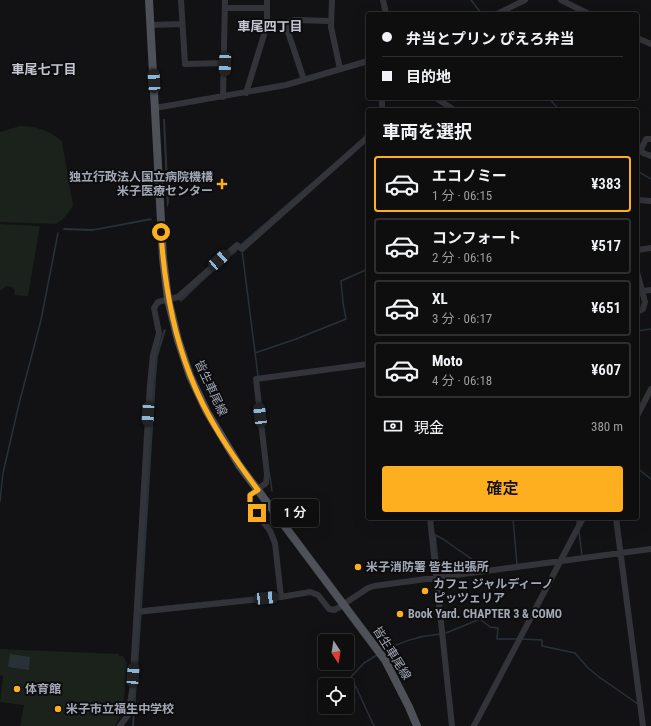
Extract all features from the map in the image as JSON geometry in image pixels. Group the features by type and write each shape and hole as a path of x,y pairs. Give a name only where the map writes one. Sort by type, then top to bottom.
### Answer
{"main road":[{"name":"皆生車尾線","path":"149,0 163,258 168,299 180,347 190,376 203,405 224,442 385,660 409,706 417,726"}],"street":[{"path":"181,0 185,64 225,64"},
{"path":"223,97 225,64 225,0"},
{"path":"246,93 267,25 267,0"},
{"path":"332,0 331,21 340,69"},
{"path":"383,0 386,12"},
{"path":"501,12 525,0"},
{"path":"561,0 585,12"},
{"path":"225,8 267,8"},
{"path":"304,80 288,32 288,22 294,20 331,21"},
{"path":"151,25 182,24"},
{"path":"639,39 651,44"},
{"path":"155,108 286,86 366,62"},
{"path":"439,100 451,108"},
{"path":"651,138 646,139 641,150 643,153 651,156"},
{"path":"120,726 128,715 130,706 140,612 150,384 154,355 159,334 154,308 158,302 178,297 237,245 242,249 366,139"},
{"path":"639,200 651,201"},
{"path":"639,250 651,248"},
{"path":"639,283 643,291 645,302 641,311 639,312"},
{"path":"643,291 651,290"},
{"path":"281,597 275,543 270,531 250,504 250,495 266,483 267,474 256,379 366,364"},
{"path":"639,412 651,389"},
{"path":"430,520 452,726"},
{"path":"474,726 582,520"},
{"path":"616,520 643,726"},
{"path":"140,612 314,593 318,595 329,609 332,610 338,608 368,588 374,586 436,579 651,549"}],"shaded area":[{"path":"163,119 165,119 169,202 167,208"},
{"path":"20,126 32,127 48,132 53,134 62,142 73,206 63,219 56,224 0,222 0,132"},
{"path":"366,133 366,137 181,302 179,300 221,261 362,139"},
{"path":"151,218 152,220 92,231 63,230 64,228 94,229"},
{"path":"0,224 40,226 28,296 15,295 12,287 6,286 0,291"},
{"path":"164,329 166,330 158,356 156,377 142,608 278,594 142,609 134,726 132,726 152,382 155,355"},
{"path":"0,649 120,654 119,656 123,656 127,663 123,711 115,726 20,726 24,705 0,702 3,676 0,675"},
{"path":"10,654 30,657 29,670 8,667"}],"waterway":[{"path":"471,0 480,12"},
{"path":"551,100 557,108"},
{"path":"639,172 651,179"},
{"path":"0,501 3,473 41,320 58,233"},
{"path":"242,250 258,376"},
{"path":"255,353 296,339 346,319 341,281 366,270"},
{"path":"639,331 651,329"},
{"path":"639,470 651,479"},
{"path":"270,476 272,491"},
{"path":"513,520 517,565"},
{"path":"579,531 582,556"},
{"path":"435,534 439,570 445,574"},
{"path":"435,535 445,540 472,559 483,569"},
{"path":"446,633 480,619 490,627 498,628 497,639 517,639"},
{"path":"382,652 410,640 440,634"},
{"path":"521,639 542,640 542,646 575,653 588,668 599,677 638,704"},
{"path":"374,726 356,687 349,679 364,663 377,655"}],"place":[{"name":"独立行政法人国立病院機構 米子医療センター","path":"222,184"},
{"name":"米子消防署 皆生出張所","path":"358,567"},
{"name":"カフェ ジャルディーノ ピッツェリア","path":"425,591"},
{"name":"Book Yard. CHAPTER 3 & COMO","path":"400,614"},
{"name":"体育館","path":"17,689"},
{"name":"米子市立福生中学校","path":"58,709"}],"district":[{"name":"車尾四丁目","path":"270,26"},
{"name":"車尾七丁目","path":"44,69"}],"route":[{"path":"161,232 168,299 178,340 190,376 207,412 224,442 258,490 250,495 250,504 257,513"}]}
